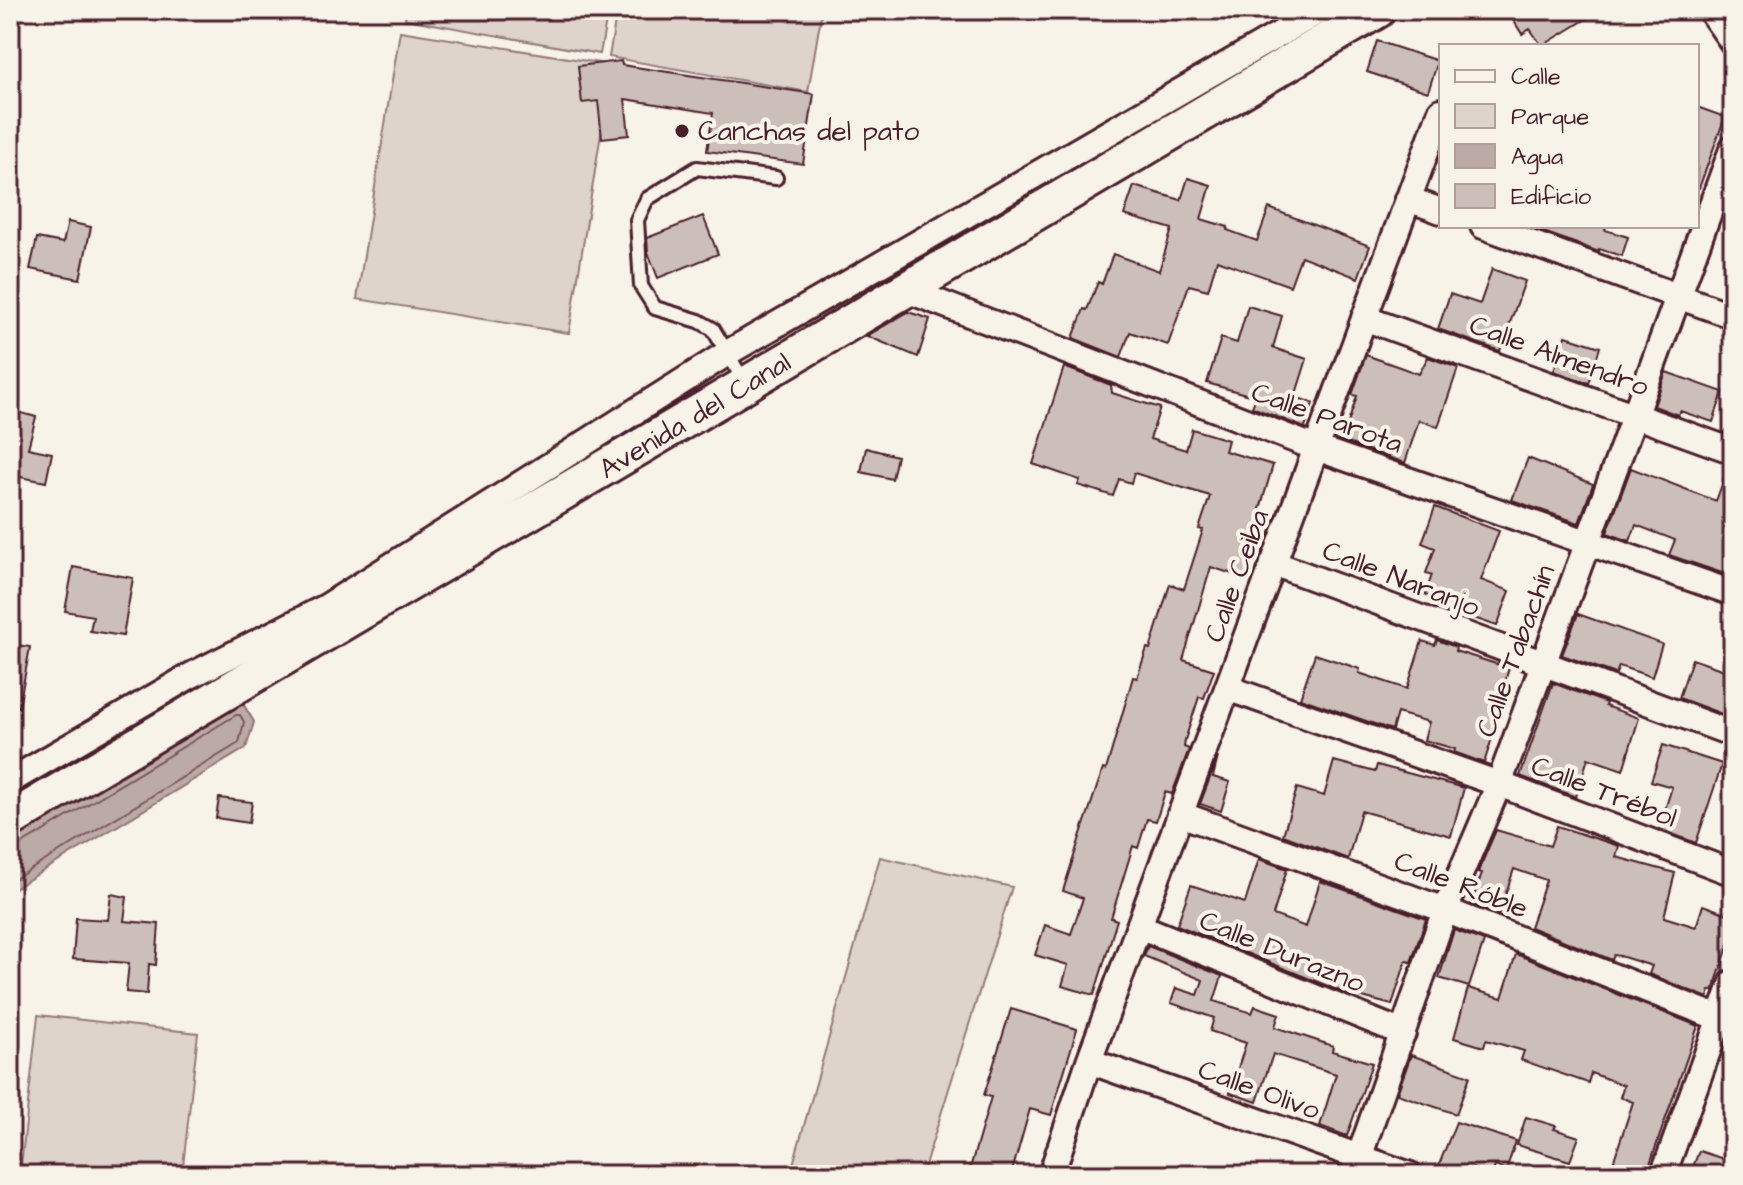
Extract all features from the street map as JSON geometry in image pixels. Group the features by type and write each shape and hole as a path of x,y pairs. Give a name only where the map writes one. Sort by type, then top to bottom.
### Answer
{"street":[{"path":"10,781 190,676 326,607 740,372 1321,10"},
{"name":"Avenida del Canal","path":"10,820 740,372 904,289 1378,10"},
{"path":"1710,10 1733,43"},
{"name":"Calle Ceiba","path":"1051,1175 1089,1061 1439,116"},
{"name":"Calle Tabachín","path":"1356,1166 1445,910 1499,784 1677,295 1717,175 1733,147"},
{"path":"1408,199 1439,210"},
{"path":"1489,228 1733,316"},
{"name":"Calle Parota","path":"904,289 1316,448 1733,593"},
{"name":"Calle Almendro","path":"1364,318 1733,451"},
{"name":"Calle Naranjo","path":"1273,563 1733,734"},
{"name":"Calle Trébol","path":"1227,688 1499,784 1733,873"},
{"name":"Calle Róble","path":"1180,814 1445,910 1721,1034"},
{"name":"Calle Durazno","path":"1139,926 1403,1033"},
{"path":"1663,1175 1721,1034 1733,982"},
{"name":"Calle Olivo","path":"1089,1061 1356,1166 1410,1175"}],"lane":[{"path":"740,372 713,329 699,321 655,308 641,286 637,220 647,199 697,168 776,178"}],"green space":[{"path":"406,10 608,10 600,54 405,19"},
{"path":"617,10 822,10 808,92 609,57"},
{"path":"400,31 612,65 569,333 357,299"},
{"path":"880,857 1012,887 922,1175 790,1175"},
{"path":"38,1015 198,1033 182,1175 20,1175"}],"water":[{"path":"242,702 254,722 246,748 10,891 10,842"}],"building":[{"path":"1507,10 1601,10 1545,44 1541,44 1530,29 1522,34"},
{"path":"1377,41 1438,61 1428,92 1367,72"},
{"path":"621,61 622,65 814,94 803,164 707,151 713,113 625,99 629,135 602,138 598,101 582,103 578,66"},
{"path":"1699,108 1725,117 1699,188"},
{"path":"1188,178 1211,185 1201,219 1228,227 1227,230 1257,241 1269,208 1370,246 1358,278 1301,256 1290,286 1217,260 1208,290 1189,285 1168,345 1130,332 1121,357 1073,338 1098,282 1102,284 1113,254 1159,271 1172,229 1124,215 1134,186 1181,200"},
{"path":"703,216 718,254 658,278 648,252 647,238"},
{"path":"68,222 91,227 80,279 30,269 37,238 63,243"},
{"path":"1542,228 1606,228 1628,237 1622,256 1599,249 1599,252 1541,231"},
{"path":"1492,269 1525,281 1500,351 1438,329 1450,294 1480,304"},
{"path":"1248,306 1282,316 1273,348 1307,359 1295,397 1313,403 1305,428 1252,407 1256,397 1207,383 1221,338 1237,343"},
{"path":"908,312 930,319 918,357 867,336"},
{"path":"1566,336 1600,347 1589,383 1554,371"},
{"path":"1366,355 1419,374 1428,357 1458,368 1438,427 1419,420 1405,463 1342,441 1357,396 1352,395"},
{"path":"1064,367 1111,385 1112,393 1160,408 1150,439 1186,450 1192,429 1228,440 1225,451 1273,465 1258,516 1266,519 1245,578 1211,567 1183,660 1214,670 1204,698 1199,697 1185,740 1184,747 1189,749 1172,794 1165,792 1156,821 1147,819 1138,848 1133,846 1111,918 1117,920 1094,995 1062,986 1068,965 1035,955 1045,925 1071,934 1083,898 1063,891 1081,834 1103,769 1106,770 1133,677 1137,678 1147,648 1150,649 1170,584 1184,589 1203,530 1199,529 1210,496 1134,473 1131,483 1119,479 1113,496 1078,485 1080,480 1033,464"},
{"path":"1666,372 1723,392 1713,422 1680,411 1678,415 1654,406"},
{"path":"10,410 36,417 28,448 52,453 46,482 10,475"},
{"path":"866,448 897,456 892,479 861,472"},
{"path":"1528,458 1593,484 1579,523 1512,500"},
{"path":"1729,465 1733,466 1733,555 1725,574 1669,555 1675,540 1636,525 1630,541 1607,533 1631,468 1716,501"},
{"path":"1435,507 1499,531 1481,580 1510,591 1497,626 1448,612 1451,605 1425,595 1432,575 1426,573 1435,548 1422,543"},
{"path":"73,567 133,578 123,636 90,631 93,616 65,611"},
{"path":"1578,614 1662,644 1652,677 1619,666 1616,674 1562,655"},
{"path":"1437,640 1456,647 1455,651 1509,668 1484,763 1454,752 1455,749 1424,740 1429,722 1397,713 1392,730 1300,698 1315,654 1407,689 1422,641 1435,645"},
{"path":"10,644 30,647 19,707 10,706"},
{"path":"1692,659 1733,673 1733,718 1679,698"},
{"path":"1553,683 1639,718 1623,770 1588,758 1576,797 1520,776"},
{"path":"1663,745 1722,764 1696,843 1659,829 1672,787 1651,781"},
{"path":"1218,757 1213,777 1230,782 1221,811 1200,804"},
{"path":"1334,761 1375,772 1377,765 1464,788 1451,836 1361,811 1348,859 1283,835 1297,788 1324,796"},
{"path":"219,798 252,802 249,823 216,818"},
{"path":"1557,826 1619,846 1616,857 1675,873 1664,917 1696,927 1703,905 1733,916 1733,932 1708,998 1649,974 1652,966 1614,955 1612,960 1530,927 1546,880 1514,869 1499,914 1471,904 1482,873 1478,872 1496,830 1550,846"},
{"path":"1259,859 1287,869 1273,915 1306,927 1320,881 1426,919 1411,962 1406,961 1392,1005 1340,991 1177,925 1191,885 1245,903"},
{"path":"111,894 127,897 124,921 159,924 156,965 149,964 147,994 126,992 129,963 73,959 76,918 108,920"},
{"path":"1454,930 1484,941 1469,987 1439,978"},
{"path":"1148,946 1222,976 1214,1001 1252,1013 1255,1006 1279,1014 1275,1027 1333,1046 1332,1051 1372,1063 1347,1136 1320,1126 1336,1074 1273,1054 1257,1102 1230,1093 1246,1043 1210,1031 1214,1018 1171,1003 1176,988 1198,995 1203,980 1144,956"},
{"path":"1516,954 1698,1026 1646,1175 1609,1175 1633,1102 1620,1097 1624,1085 1591,1073 1588,1083 1521,1060 1524,1051 1486,1040 1484,1047 1454,1038 1468,988 1502,998"},
{"path":"1011,1009 1077,1029 1051,1115 1030,1109 1011,1175 968,1175 991,1097 984,1095"},
{"path":"1411,1055 1470,1076 1456,1114 1397,1094"},
{"path":"1526,1117 1579,1137 1570,1161 1517,1145"},
{"path":"1456,1122 1516,1141 1506,1170 1495,1166 1492,1175 1472,1168 1469,1175 1435,1175"},
{"path":"1699,1151 1733,1162 1733,1175 1690,1175"}],"place":[{"name":"Canchas del pato","path":"682,131"}]}
